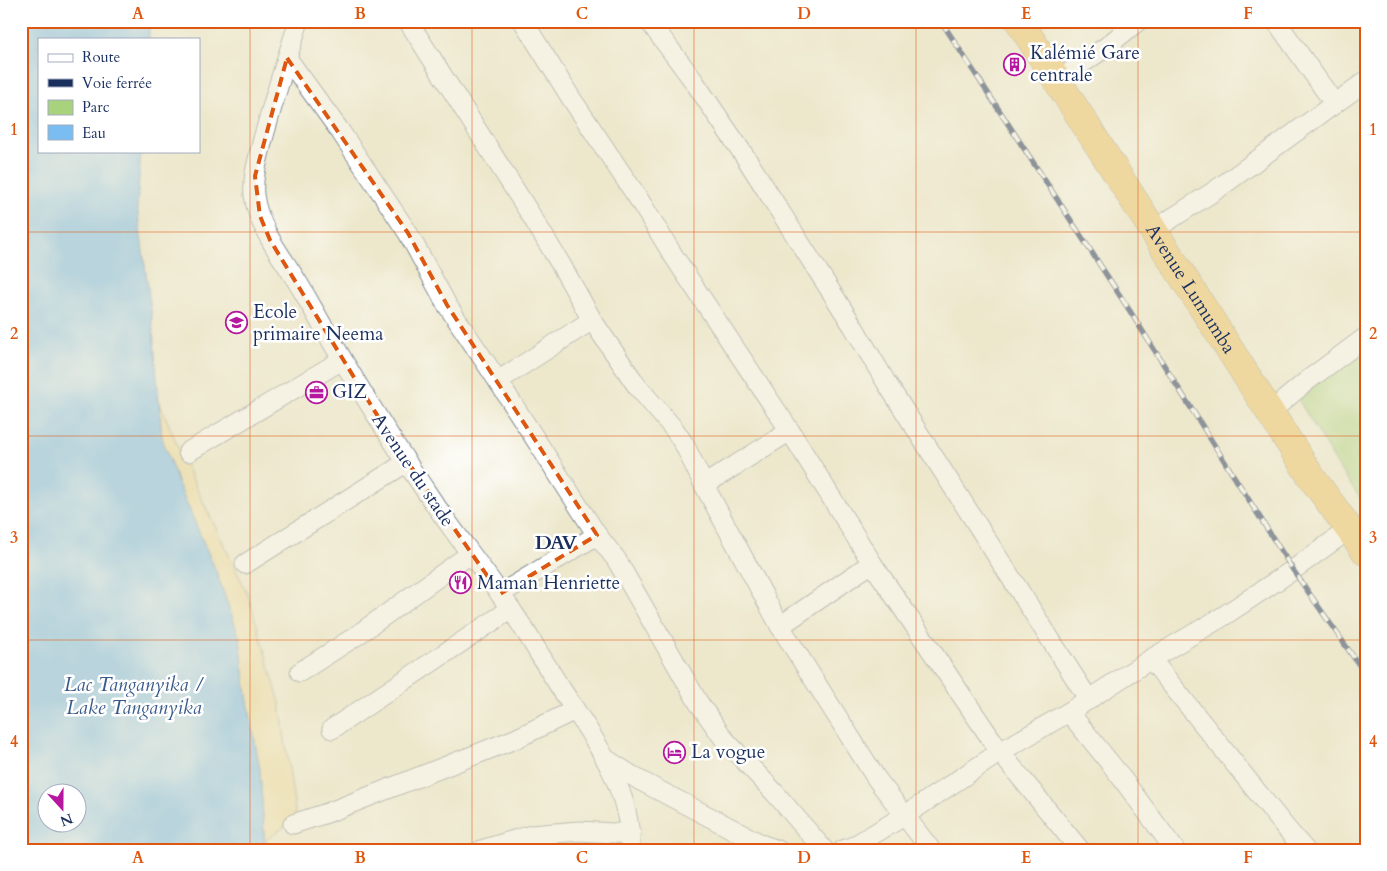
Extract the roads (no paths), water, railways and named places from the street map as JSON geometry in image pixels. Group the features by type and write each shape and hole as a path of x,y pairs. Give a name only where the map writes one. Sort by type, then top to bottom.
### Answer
{"highway":[{"name":"Avenue Lumumba","path":"1019,21 1312,478 1348,530 1366,552"}],"street":[{"name":"Avenue du stade","path":"299,21 274,98 258,160 254,195 260,216 270,240 295,277 342,360 407,462 470,554 506,602 606,760 623,797 630,842"},
{"path":"408,21 529,212 592,320 637,386 674,429 684,444 780,626 876,778 931,850"},
{"path":"523,21 673,256 790,431 872,563 1000,752 1080,850"},
{"path":"649,21 694,80 746,158 1089,700"},
{"path":"1057,81 1138,21"},
{"path":"1276,21 1334,103"},
{"path":"287,58 340,131 408,233 447,305 598,535 616,559 698,702 724,739 774,792 824,850"},
{"path":"1152,231 1216,190 1366,81"},
{"path":"498,381 592,320"},
{"path":"1270,412 1308,380 1366,337"},
{"path":"188,452 342,360"},
{"path":"704,484 790,431"},
{"path":"244,564 407,462"},
{"path":"848,849 904,816 1000,752 1089,700 1151,659 1222,617 1299,566 1348,530"},
{"path":"332,729 598,535"},
{"path":"300,672 356,636 470,554"},
{"path":"780,626 872,563"},
{"path":"1151,659 1305,850"},
{"path":"293,824 327,813 515,739 574,710"},
{"path":"1069,712 1118,772 1175,850"},
{"path":"606,760 639,780 763,845 778,850"},
{"path":"481,850 531,835 579,831 630,842"}],"water":[{"name":"Lac Tanganyika / Lake Tanganyika","path":"21,21 149,21 149,38 38,38 38,152 141,152 137,206 152,318 162,438 177,481 215,569 240,639 247,696 260,770 265,850 21,850"}],"railway":[{"path":"941,21 1128,308 1293,570 1366,675"}],"place":[{"name":"Kalémié Gare centrale","path":"1014,64"},
{"name":"Ecole primaire Neema","path":"237,323"},
{"name":"GIZ","path":"316,392"},
{"name":"Maman Henriette","path":"461,583"},
{"name":"La vogue","path":"675,752"}],"district":[{"name":"DAV","path":"556,542"}]}
